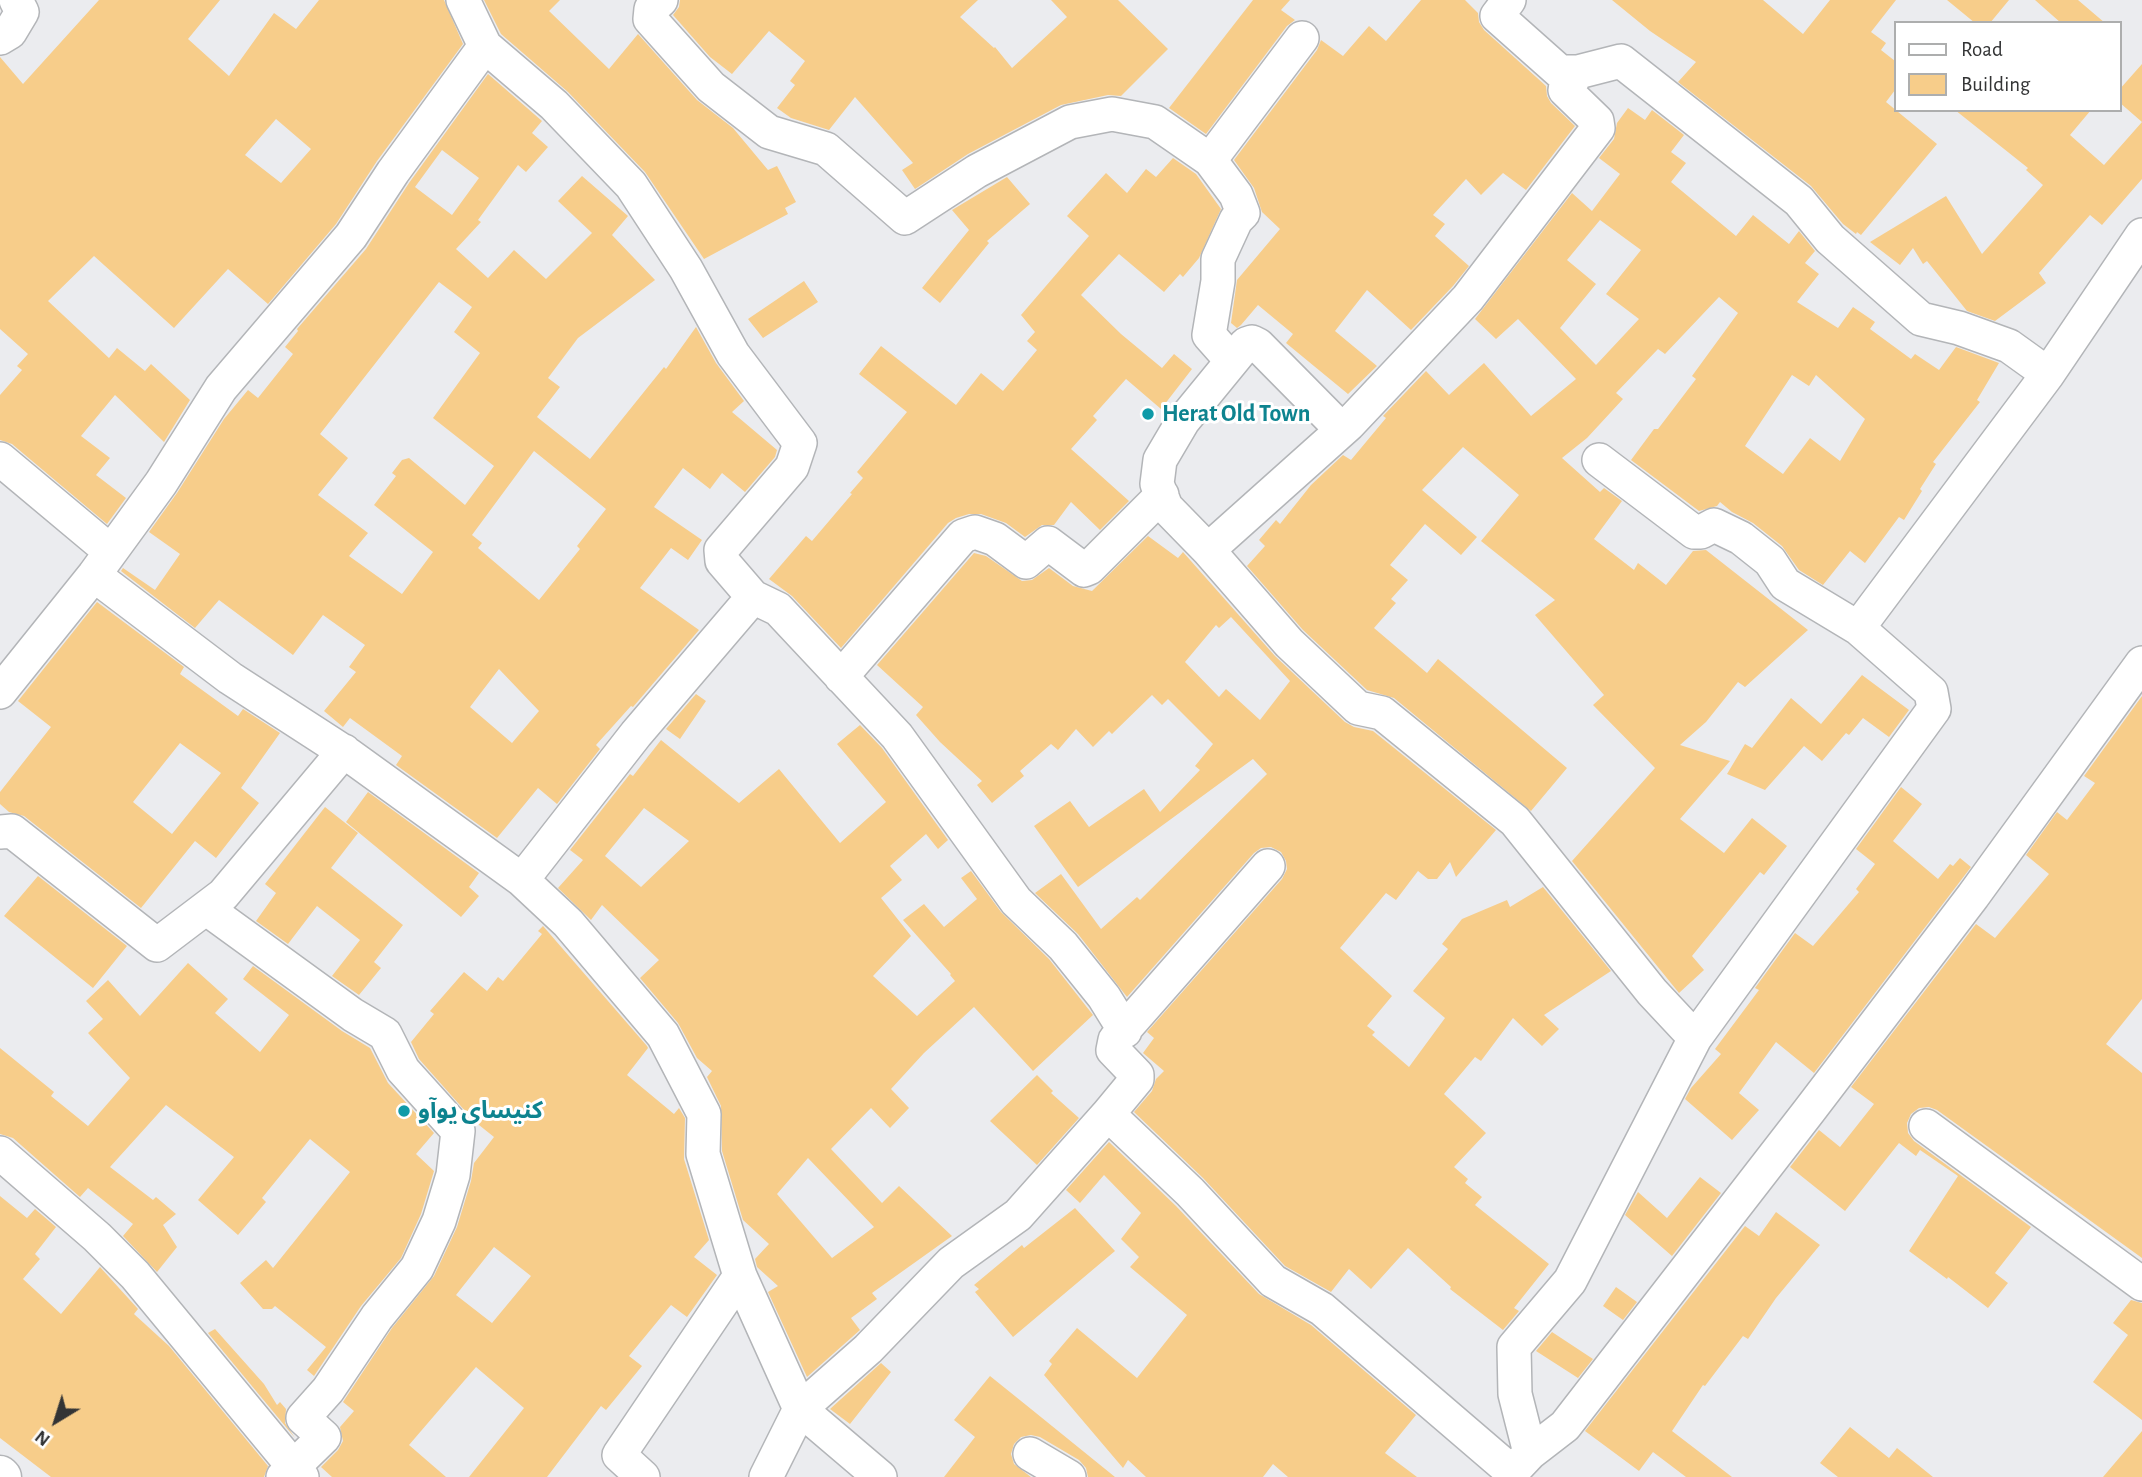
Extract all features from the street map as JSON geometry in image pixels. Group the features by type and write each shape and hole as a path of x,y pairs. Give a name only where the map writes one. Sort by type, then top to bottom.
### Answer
{"street":[{"path":"0,38 10,32 22,12 16,0"},
{"path":"463,0 485,46 554,105 631,186 686,269 733,354 800,443 792,467 721,550 722,561 753,597 778,608 897,736 1016,901 1063,946 1104,998 1125,1031"},
{"path":"662,0 651,9 650,19 711,87 769,132 826,149 905,218 977,172 1070,122 1112,114 1155,122 1210,160 1236,195 1244,213 1237,220 1218,259 1218,281 1209,335 1232,361"},
{"path":"1509,0 1497,16 1560,72 1578,72 1621,61 1799,201 1830,239 1921,319 1959,328 2009,346 2049,374"},
{"path":"1210,160 1303,38"},
{"path":"0,692 161,483 221,388 351,236 393,172 485,46"},
{"path":"1208,550 1342,430 1468,298 1598,128 1597,121 1565,90 1578,72"},
{"path":"1858,628 2049,374 2142,235"},
{"path":"1342,430 1252,342 1246,344 1183,421 1160,460 1157,484 1166,507 1208,550 1289,643 1358,708 1382,713 1515,821 1653,992 1695,1038"},
{"path":"0,459 102,563 230,678 344,751 522,880 568,923 663,1035 704,1114 704,1154 740,1276 800,1409 880,1477"},
{"path":"1517,1467 1514,1347 1570,1281 1695,1038 1934,709 1931,692 1858,628 1785,584 1770,561 1741,538 1714,524 1701,532 1694,532 1599,460"},
{"path":"841,677 963,536 975,531 995,539 1026,562 1048,543 1084,570 1162,495"},
{"path":"522,880 636,734 753,597"},
{"path":"1517,1467 1565,1426 1973,896 2142,663"},
{"path":"0,832 12,831 157,945 223,895 344,751"},
{"path":"766,1477 800,1409 868,1349 951,1263 1018,1215 1138,1079 1137,1074 1112,1050 1115,1040 1268,866"},
{"path":"0,1153 97,1237 135,1275 292,1474 324,1437 303,1418 328,1390 377,1317 418,1268 439,1221 453,1175 458,1132 403,1070 385,1034 353,1015 206,909"},
{"path":"1108,1114 1190,1192 1273,1281 1322,1309 1517,1467"},
{"path":"1926,1126 2142,1283"},
{"path":"643,1477 619,1455 740,1276"},
{"path":"1030,1454 1069,1477"}],"building":[{"path":"99,0 220,0 188,39 229,76 274,13 296,29 319,0 444,0 463,44 377,161 336,224 268,304 228,269 174,328 94,256 48,301 109,358 117,348 145,371 151,364 190,400 164,442 115,395 81,436 110,458 96,475 126,498 107,524 12,444 0,440 0,395 22,370 17,366 28,354 0,329 0,57 23,84","holes":["276,119 311,149 281,183 245,155"]},
{"path":"484,0 560,0 549,11 609,69 638,34 697,100 733,128 768,170 777,166 796,202 785,208 788,214 704,259 645,172 568,92 501,34"},
{"path":"680,0 978,0 960,17 995,47 1012,68 1067,17 1051,0 1118,0 1168,49 1121,96 1108,95 1061,105 968,154 915,189 902,170 913,163 855,97 829,130 791,118 777,108 795,85 790,81 805,61 769,31 732,74 710,57 673,15"},
{"path":"1253,0 1290,0 1281,10 1295,20 1287,26 1206,134 1169,108"},
{"path":"1421,0 1465,0 1478,13 1484,30 1546,86 1551,103 1575,126 1526,190 1503,173 1481,195 1466,179 1433,215 1445,224 1435,236 1469,266 1411,330 1367,290 1335,331 1377,366 1348,394 1286,343 1293,334 1258,305 1237,328 1231,323 1237,280 1280,229 1262,212 1254,188 1234,160 1317,50 1321,40 1343,56 1369,26 1386,41"},
{"path":"1612,0 1763,0 1803,34 1830,0 1896,0 1871,32 1886,43 1881,50 1894,60 1894,91 1886,102 1894,109 1894,112 1898,112 1937,144 1861,235 1857,232 1856,234 1843,224 1811,186 1678,82 1696,62 1650,31"},
{"path":"1947,0 2009,0 1992,21 1973,21"},
{"path":"2035,0 2078,0 2103,21 2059,21"},
{"path":"2142,64 2142,122 2121,104 2121,88"},
{"path":"488,74 542,121 532,133 548,147 526,172 518,165 478,220 481,222 456,249 488,278 514,250 546,279 592,233 558,201 582,176 628,216 612,235 655,280 578,338 548,378 560,387 537,417 590,459 664,367 666,369 696,327 716,363 744,401 732,412 777,450 775,457 745,492 722,473 710,489 683,468 654,507 702,540 688,560 671,548 640,588 699,630 633,707 631,706 596,745 600,749 557,804 538,788 497,838 396,765 402,756 350,718 343,727 324,711 356,672 349,667 365,645 323,615 293,655 219,600 195,628 121,571 123,568 155,590 180,554 149,532 224,419 248,390 258,398 293,354 285,347 297,329 366,249 409,183","holes":["442,150 479,178 452,215 415,187","439,282 472,307 454,332 480,353 433,418 494,466 465,505 409,458 402,460 392,473 396,476 374,505 433,552 402,594 349,556 368,533 318,495 348,458 320,434","534,451 606,509 577,546 580,549 539,600 478,548 482,543 472,535","499,669 539,711 512,743 470,707"]},
{"path":"1628,108 1645,120 1652,110 1684,135 1671,152 1686,163 1671,182 1736,236 1753,215 1789,244 1799,231 1815,251 1805,263 1819,274 1797,302 1838,328 1853,307 1875,322 1870,329 1911,359 1915,354 1939,370 1956,347 1999,363 1977,400 1980,402 1933,462 1936,464 1904,520 1899,517 1865,563 1850,551 1823,585 1799,570 1782,546 1753,523 1720,502 1717,506 1699,511 1631,460 1696,379 1692,376 1738,313 1719,297 1665,354 1658,349 1616,393 1623,399 1587,438 1562,458 1600,492 1604,488 1622,501 1594,539 1634,570 1638,563 1666,585 1693,551 1706,550 1808,630 1745,687 1738,682 1706,722 1680,745 1730,761 1680,819 1724,853 1752,818 1787,846 1764,875 1760,872 1692,956 1704,970 1679,993 1572,861 1655,768 1593,705 1604,695 1535,615 1555,600 1481,541 1519,495 1463,447 1422,490 1477,537 1461,555 1425,524 1390,565 1408,580 1391,599 1396,603 1374,628 1427,673 1438,659 1567,768 1531,811 1394,698 1367,690 1303,630 1247,566 1265,546 1259,540 1276,520 1280,524 1311,485 1343,455 1351,460 1386,418 1383,416 1426,371 1449,395 1484,363 1531,416 1576,379 1518,319 1496,339 1475,319 1572,193 1592,211 1620,174 1599,158 1614,139 1617,123","holes":["1600,220 1641,250 1606,294 1639,319 1596,365 1560,328 1596,284 1567,260","1792,375 1809,386 1816,375 1865,419 1840,461 1810,438 1783,474 1745,446"]},
{"path":"1958,112 2089,112 2070,135 2104,165 2142,122 2142,179 2102,225 2090,215 2039,273 2046,283 1995,321 1967,311 1927,261 1923,264 1913,248 1900,265 1870,242 1946,196 1982,254 2043,185 2026,170 2028,168"},
{"path":"1173,158 1196,174 1221,209 1199,258 1183,277 1180,274 1164,292 1119,254 1081,295 1121,334 1162,368 1174,354 1192,369 1161,409 1126,379 1093,416 1097,420 1071,449 1129,501 1100,530 1071,502 1054,525 1042,525 1025,537 1006,523 981,514 956,518 948,523 841,648 792,596 769,579 806,536 812,541 852,494 850,493 863,478 857,472 907,412 859,374 881,346 956,405 981,373 1003,391 1037,350 1027,341 1035,332 1021,315 1089,236 1067,216 1106,173 1127,193 1146,169 1156,177"},
{"path":"1007,177 1030,204 987,241 989,243 940,303 922,288 969,230 952,210"},
{"path":"804,281 818,302 763,338 748,319"},
{"path":"1148,536 1178,558 1183,552 1275,656 1345,722 1373,731 1496,830 1456,877 1450,862 1437,879 1428,879 1418,871 1396,900 1386,893 1340,948 1392,996 1367,1026 1375,1032 1372,1035 1409,1067 1445,1018 1413,991 1448,949 1442,944 1462,919 1507,900 1510,907 1543,887 1611,971 1544,1015 1559,1029 1542,1046 1513,1018 1481,1061 1475,1057 1444,1094 1486,1133 1454,1167 1468,1179 1465,1183 1482,1197 1475,1205 1549,1264 1514,1308 1519,1311 1503,1330 1450,1289 1451,1287 1408,1248 1371,1289 1349,1269 1331,1292 1285,1266 1203,1178 1134,1112 1152,1091 1156,1079 1164,1071 1143,1053 1154,1038 1147,1032 1282,879 1287,869 1281,852 1271,847 1261,848 1254,853 1127,997 1078,934 1035,893 1061,874 1101,929 1137,897 1140,900 1267,774 1253,759 1078,887 1034,826 1070,801 1089,827 1144,789 1160,812 1200,770 1195,766 1213,744 1168,699 1162,705 1152,695 1112,734 1109,731 1093,747 1076,729 1058,750 1051,744 1020,771 1024,776 992,803 977,785 982,781 940,742 916,715 923,707 877,665 974,553 986,556 1022,581 1032,580 1049,568 1073,586 1092,591","holes":["1231,617 1290,681 1260,720 1226,689 1219,697 1185,662 1216,625 1219,628"]},
{"path":"97,602 184,667 180,674 238,716 243,709 280,733 241,788 259,803 216,858 195,841 141,908 24,816 9,812 0,804 0,792 51,727 18,701","holes":["180,743 221,773 172,834 133,802"]},
{"path":"1862,675 1909,710 1889,737 1863,718 1822,761 1804,746 1765,790 1727,774 1745,744 1752,748 1791,698 1821,724"},
{"path":"696,694 706,701 680,739 666,729"},
{"path":"2142,696 2142,999 2106,1044 2142,1073 2142,1258 1937,1110 1919,1108 1911,1114 1907,1123 1908,1133 1914,1141 2031,1227 1995,1273 2008,1283 1988,1308 1909,1251 1958,1176 1920,1150 1916,1156 1899,1143 1845,1211 1790,1167 1819,1130 1840,1147 1874,1104 1851,1087 1976,924 1995,938 2049,874 2026,855 2057,812 2067,820 2095,783 2084,776"},
{"path":"860,725 882,748 948,840 938,849 926,834 890,866 902,880 881,898 911,936 873,976 917,1016 955,981 903,920 924,904 944,927 977,899 961,878 971,871 1001,912 1049,959 1093,1015 1033,1071 974,1007 924,1053 891,1089 909,1108 890,1128 871,1108 831,1149 882,1203 899,1186 952,1236 872,1293 877,1299 851,1318 860,1330 807,1377 768,1292 778,1286 757,1267 755,1259 769,1244 743,1220 722,1151 721,1106 707,1077 712,1071 697,1058 678,1023 640,978 659,960 602,905 591,920 558,888 583,860 570,850 630,774 633,776 661,740 739,803 779,769 840,843 886,802 837,744","holes":["644,808 689,841 641,887 605,856","808,1158 874,1227 832,1258 777,1194"]},
{"path":"1901,787 1922,804 1893,841 1938,879 1950,864 1953,866 1960,858 1971,867 1814,1073 1776,1042 1739,1093 1759,1110 1732,1140 1685,1099 1691,1088 1721,1054 1715,1049 1759,990 1755,988 1795,933 1813,946 1859,892 1856,889 1875,864 1856,849"},
{"path":"368,792 479,873 469,887 479,896 461,917 346,822"},
{"path":"325,807 358,833 331,868 403,925 374,962 381,968 359,995 332,976 360,940 317,906 288,944 256,921 276,893 265,884"},
{"path":"38,876 127,946 93,988 4,916"},
{"path":"543,926 647,1046 627,1075 674,1114 679,1108 685,1118 684,1159 709,1240 694,1257 717,1275 687,1317 671,1305 629,1356 642,1366 606,1410 601,1406 547,1477 469,1477 524,1408 476,1367 409,1445 446,1477 332,1477 321,1467 338,1450 343,1441 340,1427 354,1411 343,1402 392,1328 434,1276 457,1227 474,1163 494,1137 474,1121 419,1059 411,1042 434,1014 430,1011 464,972 487,991 498,977 503,981 542,934 538,931","holes":["494,1247 531,1276 492,1323 456,1295"]},
{"path":"188,963 228,999 215,1013 260,1052 289,1015 243,979 253,966 342,1031 370,1048 388,1083 434,1133 416,1154 434,1171 421,1214 401,1258 361,1306 314,1376 307,1370 326,1347 275,1306 272,1309 263,1309 240,1283 266,1260 273,1268 350,1172 310,1139 262,1198 266,1202 238,1235 198,1200 234,1157 166,1105 110,1167 153,1200 156,1197 176,1214 163,1225 177,1247 157,1272 123,1236 133,1224 88,1188 80,1197 13,1138 0,1134 0,1048 54,1092 51,1096 88,1126 130,1078 88,1033 103,1019 86,1001 108,980 140,1016"},
{"path":"1037,1075 1053,1091 1051,1093 1079,1118 1037,1165 990,1121"},
{"path":"1109,1142 1176,1206 1259,1294 1311,1325 1416,1415 1385,1453 1417,1477 1288,1477 1273,1464 1263,1477 1146,1477 1128,1460 1123,1468 1044,1375 1052,1364 1049,1361 1077,1328 1137,1378 1187,1315 1130,1267 1139,1257 1121,1239 1141,1213 1104,1175 1080,1203 1066,1190"},
{"path":"1700,1177 1721,1193 1672,1256 1625,1215 1638,1192 1667,1218"},
{"path":"0,1196 27,1218 35,1209 56,1227 35,1254 40,1259 23,1279 61,1314 100,1267 138,1309 134,1314 169,1346 268,1466 264,1477 51,1477 0,1438"},
{"path":"1075,1208 1115,1251 1013,1337 975,1292 979,1289 974,1285 1022,1245 1024,1248"},
{"path":"1776,1212 1820,1245 1776,1298 1748,1339 1743,1336 1705,1386 1703,1385 1672,1431 1732,1477 1686,1477 1653,1452 1639,1471 1585,1431 1745,1226 1759,1236"},
{"path":"1616,1287 1637,1302 1623,1320 1603,1306"},
{"path":"2131,1300 2142,1303 2142,1420 2093,1382 2128,1335 2113,1323"},
{"path":"215,1329 264,1384 277,1405 280,1402 286,1409 285,1423 295,1438 208,1333"},
{"path":"1552,1332 1593,1359 1578,1378 1536,1351"},
{"path":"881,1363 891,1372 850,1424 830,1409"},
{"path":"990,1376 1115,1477 1088,1477 1086,1468 1079,1460 1040,1437 1031,1435 1021,1437 1014,1444 1011,1454 1014,1464 1031,1477 944,1477 975,1437 954,1420"},
{"path":"1850,1427 1889,1458 1897,1448 1933,1477 1838,1477 1820,1463"},
{"path":"2142,1431 2142,1477 2103,1477"}],"place":[{"name":"Herat Old Town","path":"1148,414"},
{"name":"کنیسای یوآو","path":"404,1111"}]}
